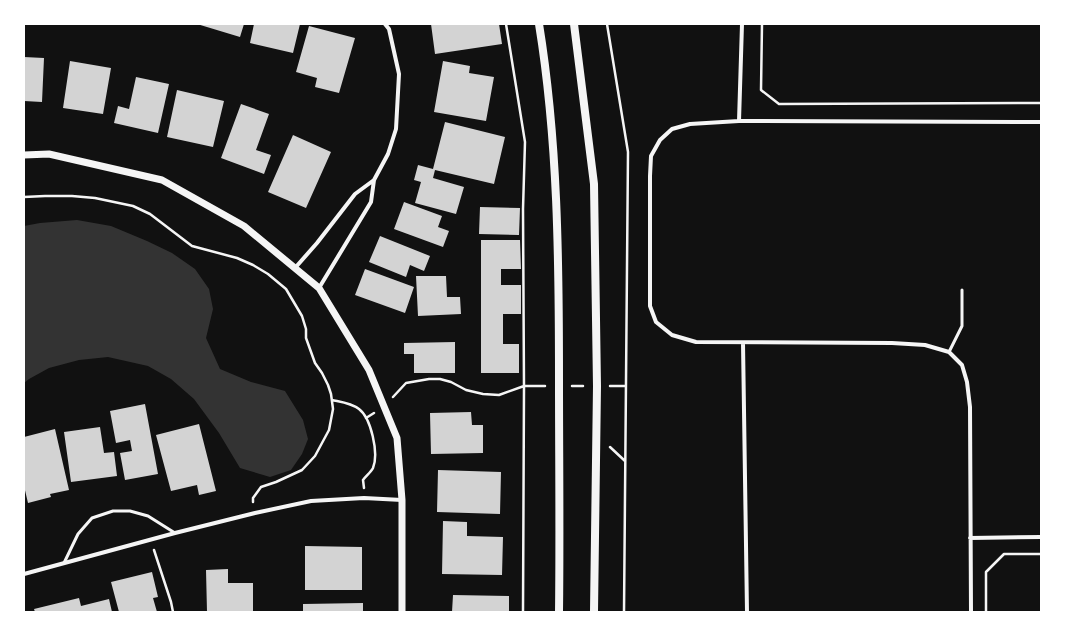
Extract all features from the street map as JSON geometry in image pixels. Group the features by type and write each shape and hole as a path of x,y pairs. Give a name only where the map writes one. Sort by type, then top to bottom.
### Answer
{"main road":[{"path":"539,24 548,94 556,200 559,311 559,612"},
{"path":"574,24 594,184 597,386 594,612"}],"street":[{"path":"319,288 371,202 374,180 388,154 396,129 399,74 389,29 385,24"},
{"path":"739,121 742,24"},
{"path":"971,612 970,406 968,382 962,365 948,352 925,345 892,343 696,342 672,335 656,322 650,306 650,176 652,156 660,140 672,129 690,124 739,121 1041,122"},
{"path":"24,155 49,154 162,180 244,226 319,288 369,370 397,438 402,500 402,612"},
{"path":"295,268 317,243 355,194 374,180"},
{"path":"743,343 747,612"},
{"path":"24,574 175,533 311,501 364,498 402,500"},
{"path":"970,538 1041,537"}],"lane":[{"path":"948,352 962,326 962,290"},
{"path":"64,563 78,534 92,518 113,511 130,511 148,516 175,533"}],"path":[{"path":"506,24 525,142 523,208 523,612"},
{"path":"607,24 628,152 624,612"},
{"path":"762,24 762,90 779,104 1041,103"},
{"path":"24,197 72,196 95,198 133,206 150,214 192,246 237,258 253,265 268,274 286,289 302,316 306,329 306,338 315,363 322,372 328,385 332,400 332,409 329,430 315,456 302,470 261,487 253,498 255,513"},
{"path":"366,418 384,405 406,383 418,380 440,379 451,382 466,390 483,394 499,395 524,386 626,386"},
{"path":"332,400 349,404 359,409 366,418 373,438 375,456 373,468 363,480 364,498"},
{"path":"151,540 173,612"},
{"path":"986,612 986,572 1004,554 1041,554"}],"shaded area":[{"path":"77,220 111,226 172,253 195,269 209,289 213,309 206,338 220,369 251,382 285,391 303,420 308,439 302,454 291,470 270,477 240,468 219,433 194,399 171,379 148,366 108,357 79,360 49,368 24,383 24,226"}],"building":[{"path":"197,24 244,24 240,37"},
{"path":"254,24 300,24 293,53 250,43"},
{"path":"431,24 499,24 502,44 435,54"},
{"path":"309,26 355,38 339,93 315,87 317,78 296,72"},
{"path":"24,57 44,58 42,102 24,101"},
{"path":"70,61 111,68 103,114 63,108"},
{"path":"443,61 470,66 469,73 494,77 486,121 434,112"},
{"path":"136,77 169,84 158,133 114,123 118,106 129,109"},
{"path":"177,90 224,101 213,147 167,137"},
{"path":"241,104 269,114 256,150 271,155 264,174 221,158"},
{"path":"445,122 505,137 494,184 435,170 433,178 464,187 456,214 415,203 421,182 414,180 418,165 433,169"},
{"path":"293,135 331,152 306,208 268,192"},
{"path":"404,202 442,216 438,227 449,231 443,247 394,229"},
{"path":"480,207 520,208 519,235 479,234"},
{"path":"380,236 430,256 424,271 410,265 406,277 369,262"},
{"path":"481,240 520,240 521,269 501,269 501,285 521,285 521,314 503,314 503,344 519,344 519,373 481,373"},
{"path":"365,269 414,287 405,313 355,295"},
{"path":"416,276 446,276 447,297 460,297 461,314 418,316"},
{"path":"455,342 455,373 414,373 414,354 404,354 404,343"},
{"path":"145,404 158,474 125,480 120,453 132,451 130,440 116,443 110,411"},
{"path":"471,412 472,425 483,425 483,453 431,454 430,413"},
{"path":"199,424 216,491 199,495 197,485 171,491 156,435"},
{"path":"100,427 104,453 114,452 117,476 71,482 64,432"},
{"path":"55,429 69,490 50,494 51,497 28,503 24,486 24,437"},
{"path":"438,470 501,472 500,514 437,512"},
{"path":"443,521 467,522 467,536 503,537 502,575 442,574"},
{"path":"305,546 362,547 362,590 305,590"},
{"path":"228,569 228,583 253,583 253,612 207,612 206,570"},
{"path":"152,572 158,597 153,598 157,612 119,612 111,582"},
{"path":"453,595 509,596 509,612 452,612"},
{"path":"79,598 81,606 109,599 112,612 35,612 34,609"},
{"path":"363,603 363,612 303,612 303,604"}]}
